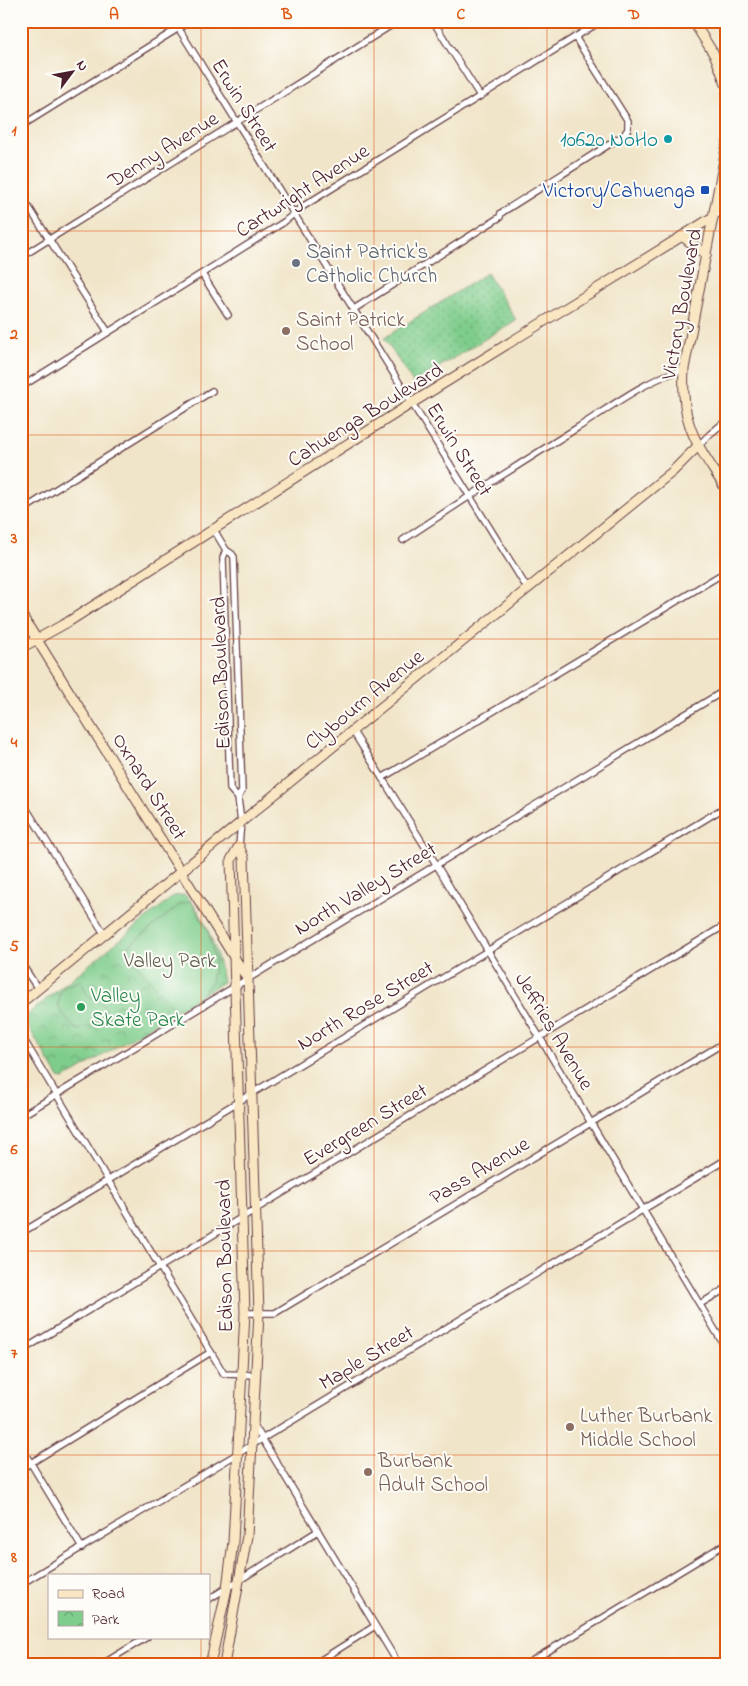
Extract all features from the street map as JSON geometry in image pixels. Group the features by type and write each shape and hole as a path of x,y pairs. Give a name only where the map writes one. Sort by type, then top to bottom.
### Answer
{"main road":[{"path":"693,21 715,56 727,87"},
{"name":"Victory Boulevard","path":"727,144 684,369 683,391 684,405 689,423 699,446 727,491"},
{"name":"Cahuenga Boulevard","path":"21,648 68,622 412,403 713,217"},
{"path":"682,236 706,255"},
{"name":"Clybourn Avenue","path":"21,1002 105,935 352,730 672,472 699,446"},
{"name":"Oxnard Street","path":"21,614 248,978"},
{"name":"Edison Boulevard","path":"210,1665 227,1588 235,1526 245,1313 231,860 239,846"},
{"name":"Edison Boulevard","path":"224,1665 247,1536 260,1313 244,858 239,846"}],"street":[{"name":"Erwin Street","path":"174,21 528,588"},
{"path":"21,126 190,21"},
{"name":"Denny Avenue","path":"21,257 398,21"},
{"path":"433,21 480,96"},
{"name":"Cartwright Avenue","path":"21,387 202,274 294,215 302,207 601,21"},
{"path":"354,309 500,217 501,213 624,135 628,129 628,121 575,37"},
{"path":"21,195 108,332"},
{"name":"Cahuenga Boulevard","path":"713,217 727,208"},
{"path":"202,274 228,315"},
{"path":"403,540 629,396 667,374 684,369"},
{"path":"21,511 212,391"},
{"name":"Clybourn Avenue","path":"699,446 727,420"},
{"path":"718,476 727,471"},
{"name":"Edison Boulevard","path":"214,530 226,550 234,557 242,791 238,798"},
{"name":"Edison Boulevard","path":"226,550 223,558 230,789 238,798 241,822 239,846"},
{"path":"382,778 727,571"},
{"name":"North Valley Street","path":"21,1116 727,689"},
{"name":"Jeffries Avenue","path":"352,730 436,864 727,1350"},
{"path":"21,800 105,935"},
{"name":"North Rose Street","path":"21,1233 727,806"},
{"name":"Evergreen Street","path":"21,1352 727,924"},
{"path":"21,963 38,989"},
{"path":"21,1035 224,1374 256,1375"},
{"name":"Pass Avenue","path":"245,1313 275,1313 727,1041"},
{"name":"Maple Street","path":"21,1584 727,1159"},
{"path":"700,1304 727,1288"},
{"path":"21,1469 211,1352"},
{"path":"254,1426 399,1665"},
{"path":"21,1447 82,1548"},
{"path":"210,1598 318,1531"},
{"path":"525,1665 727,1543"},
{"path":"313,1665 375,1626"},
{"path":"101,1665 145,1638"}],"green space":[{"path":"487,273 516,320 413,383 384,338"},
{"name":"Valley Park","path":"185,895 205,923 218,959 223,982 64,1079 59,1078 26,1023 28,1014 174,896"},
{"path":"191,901 208,930 215,962 211,983 201,995 181,1008 170,1005 132,959 128,951 130,945 181,904"},
{"name":"Valley Skate Park","path":"81,980 88,997 96,998 105,1008 105,1016 100,1021 79,1030 69,1023 58,1005 61,990"}],"place":[{"name":"10620 NoHo","path":"668,139"},
{"name":"Victory/Cahuenga","path":"705,190"},
{"name":"Saint Patrick's Catholic Church","path":"296,263"},
{"name":"Saint Patrick School","path":"286,331"},
{"name":"Valley Skate Park","path":"81,1007"},
{"name":"Luther Burbank Middle School","path":"570,1427"},
{"name":"Burbank Adult School","path":"368,1472"}]}
